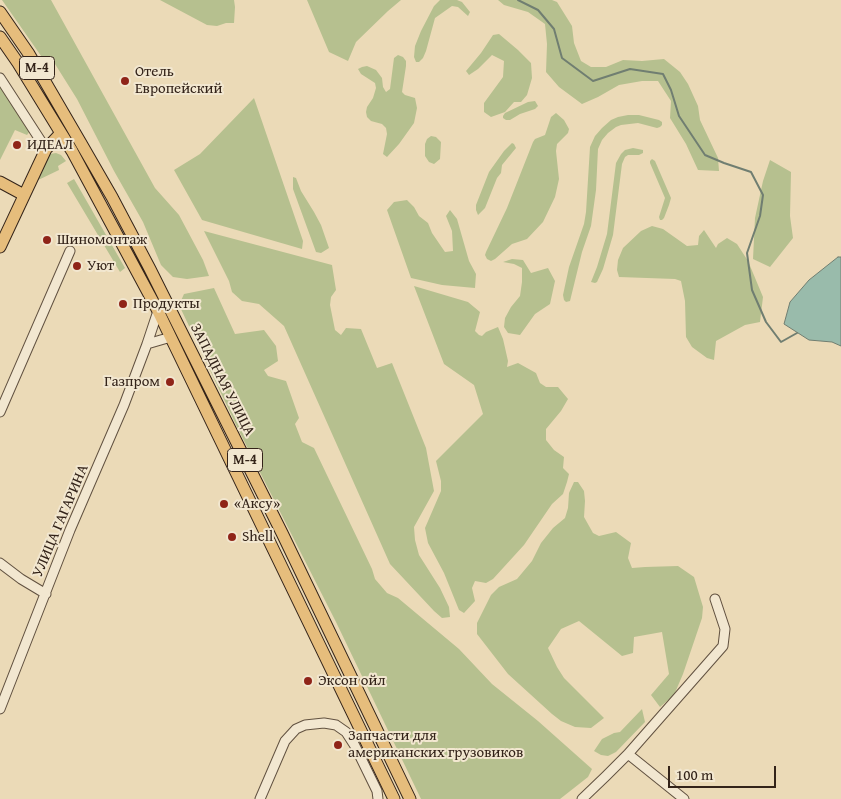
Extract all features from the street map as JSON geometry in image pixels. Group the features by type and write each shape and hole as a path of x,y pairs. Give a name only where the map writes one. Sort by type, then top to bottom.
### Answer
{"main road":[{"name":"ЗАПАДНАЯ УЛИЦА","path":"0,12 29,54 112,196 282,533 410,799"},
{"name":"ЗАПАДНАЯ УЛИЦА","path":"0,37 61,133 158,310 394,799"},
{"path":"0,247 46,149 61,133"},
{"path":"0,182 24,195"}],"street":[{"path":"0,78 46,149"},
{"path":"0,412 70,252"},
{"name":"УЛИЦА ГАГАРИНА","path":"0,709 70,530 121,414 158,310"},
{"path":"147,344 171,337"},
{"path":"0,563 20,579 46,594"},
{"path":"582,799 628,754 723,646 724,629 715,599"},
{"path":"260,799 285,741 296,729 304,725 324,723 336,725 346,732 377,791 378,799"},
{"path":"628,754 684,799"}],"green space":[{"path":"2,0 51,0 155,188 179,215 203,260 209,276 187,279 173,277 161,265 143,222 77,99 55,64 46,63"},
{"path":"160,0 234,0 234,23 217,26 207,25"},
{"path":"307,0 401,0 356,42 348,61 329,52"},
{"path":"440,0 457,0 462,2 470,12 468,16 458,7 452,6 435,18 423,58 416,62 414,57 415,46 434,6"},
{"path":"498,0 552,0 557,2 572,26 574,43 581,61 591,67 606,67 623,60 664,59 680,72 688,84 698,106 700,120 718,158 719,171 698,170 686,144 670,118 671,101 658,81 642,81 619,85 582,104 559,87 546,72 547,44 545,24 528,12 504,5"},
{"path":"499,34 531,63 532,78 527,95 521,102 514,102 505,112 491,117 484,112 484,103 503,77 504,61 492,55 469,75 466,71 493,35"},
{"path":"398,55 406,61 402,92 415,98 417,108 414,123 387,157 383,154 387,134 386,128 382,124 371,121 367,117 366,112 373,98 376,88 375,83 361,74 358,69 367,66 376,70 382,78 383,87 386,92 390,89 394,58"},
{"path":"0,86 30,131 27,135 15,130 0,160"},
{"path":"254,98 303,241 302,249 202,220 174,170 200,154"},
{"path":"535,101 538,106 535,109 510,120 503,118 505,113 528,102"},
{"path":"556,113 564,120 569,129 568,133 557,144 559,179 555,197 543,222 527,239 512,244 491,261 487,259 486,252 507,208 533,142 535,139 545,135 551,117"},
{"path":"628,115 639,115 659,120 662,122 662,125 657,128 638,123 621,125 608,133 602,140 598,149 596,190 591,226 582,252 570,301 566,302 563,295 569,267 584,224 586,212 590,147 595,136 611,120"},
{"path":"431,136 436,137 441,142 440,159 434,164 429,162 425,156 425,144"},
{"path":"512,143 516,148 502,165 501,173 497,178 485,208 478,215 476,205 489,172"},
{"path":"633,148 643,150 643,153 628,155 622,164 613,235 597,282 591,282 607,234 616,163 625,150"},
{"path":"56,153 61,155 66,161 58,166 59,170 34,182 44,161 50,154"},
{"path":"652,159 655,161 671,198 662,220 659,217 665,198 650,163"},
{"path":"770,160 791,172 790,216 793,238 770,267 753,259 755,218 763,181"},
{"path":"293,177 296,178 301,191 321,225 329,248 321,253 316,252 293,189"},
{"path":"74,179 125,268 120,272 67,183"},
{"path":"407,200 419,216 428,223 432,233 445,252 453,251 452,231 446,216 450,210 457,219 469,261 476,274 475,288 442,285 411,278 387,210 394,202"},
{"path":"652,226 663,229 687,246 698,245 699,236 704,230 716,248 718,244 727,238 737,244 748,261 763,297 760,322 745,325 716,341 714,360 707,358 692,347 686,337 685,301 681,281 675,279 619,277 617,270 618,260 623,248 641,231"},
{"path":"204,231 332,265 336,290 331,297 330,305 335,330 341,335 346,328 361,329 377,368 392,363 426,448 434,491 414,527 415,540 419,555 440,588 449,607 450,617 442,618 434,611 390,564 284,326 259,304 242,301 232,292 229,281"},
{"path":"512,259 523,260 531,273 548,268 555,281 550,304 535,314 520,335 508,333 504,327 505,318 520,296 522,282 522,268 503,262"},
{"path":"414,286 468,302 480,312 475,331 479,335 482,336 486,332 498,327 508,361 507,367 518,363 536,373 540,383 546,387 558,387 568,399 546,429 546,440 554,450 564,457 563,468 569,474 563,494 552,504 524,545 493,579 486,583 475,581 472,588 475,601 464,613 459,610 444,573 428,543 425,528 441,491 441,481 436,461 483,414 474,385 444,364"},
{"path":"214,288 235,334 264,330 276,346 278,361 264,370 268,376 286,381 299,418 295,424 302,442 314,448 372,569 375,579 387,593 398,598 459,649 492,684 538,721 592,769 588,777 560,799 421,799 336,622 238,429 179,305 184,294"},
{"path":"574,482 578,482 584,491 584,517 593,533 599,536 616,532 631,543 628,558 632,568 678,566 694,577 703,607 702,618 674,695 660,707 651,695 669,674 662,632 634,637 633,653 622,656 579,621 561,629 548,648 564,678 604,718 591,728 575,727 561,721 552,714 508,674 477,634 477,623 491,595 499,587 517,579 532,561 541,543 553,528 565,518 569,493"},
{"path":"642,709 645,722 616,752 608,756 594,751 602,739 620,732"}],"shaded area":[{"path":"838,257 841,257 841,346 832,342 809,340 784,324 790,302 809,280"}],"waterway":[{"path":"518,0 538,10 554,29 562,58 593,81 630,69 663,74 671,90 679,116 705,155 751,172 763,195 760,216 747,253 752,290 766,322 781,342 797,333"}],"place":[{"name":"Отель Европейский","path":"125,81"},
{"name":"ИДЕАЛ","path":"17,145"},
{"name":"Шиномонтаж","path":"47,240"},
{"name":"Уют","path":"77,266"},
{"name":"Продукты","path":"123,304"},
{"name":"Газпром","path":"170,382"},
{"name":"«Аксу»","path":"224,504"},
{"name":"Shell","path":"232,537"},
{"name":"Эксон ойл","path":"308,681"},
{"name":"Запчасти для американских грузовиков","path":"338,745"}]}
